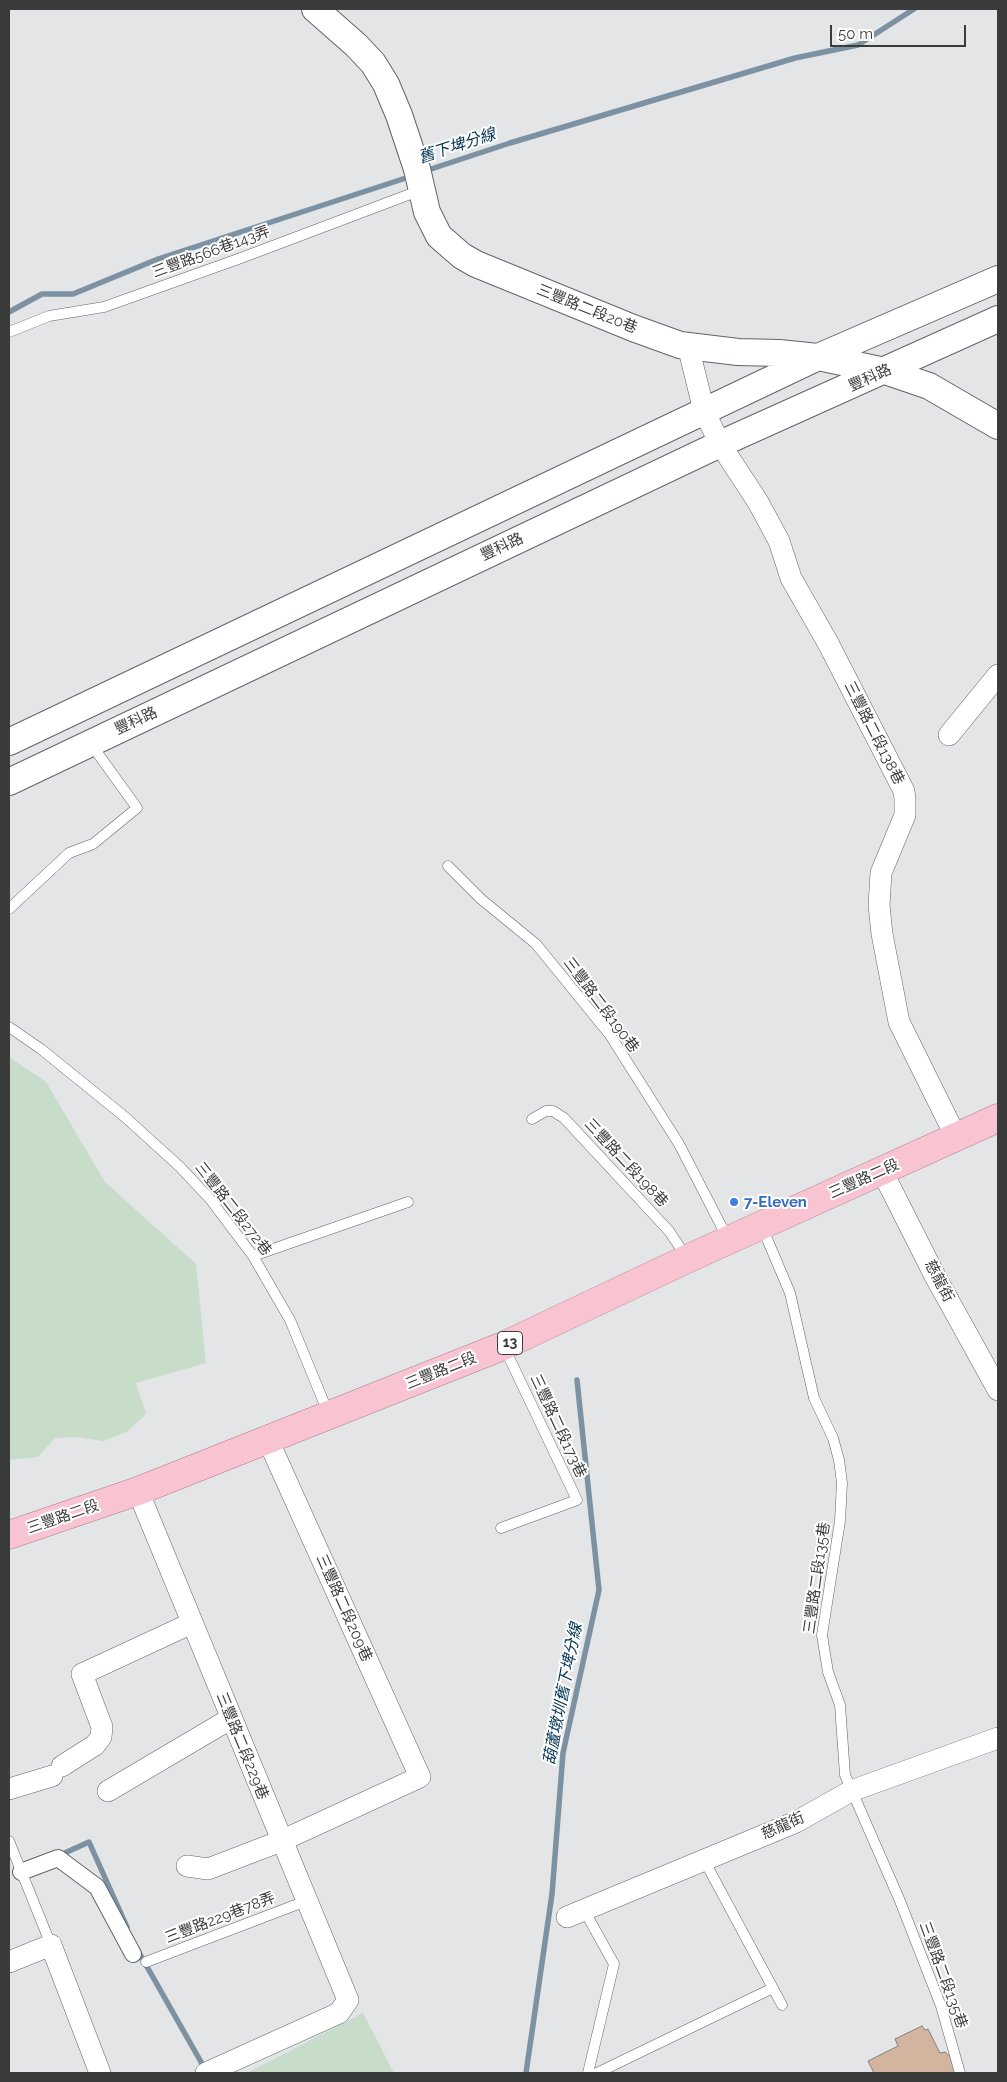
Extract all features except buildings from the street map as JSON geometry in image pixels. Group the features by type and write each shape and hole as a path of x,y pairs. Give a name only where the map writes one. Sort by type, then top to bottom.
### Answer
{"main road":[{"name":"三豐路二段","path":"9,1535 138,1491 504,1346 687,1258 762,1226 998,1118"}],"street":[{"name":"三豐路二段20巷","path":"314,9 356,45 373,63 386,84 417,169 427,212 439,236 462,256 476,264 633,328 688,346 738,352 779,352 818,356 885,371 928,386 998,426"},
{"path":"9,742 818,356 998,280"},
{"name":"豐科路","path":"9,782 720,444 998,319"},
{"name":"三豐路二段138巷","path":"688,346 704,411 720,444 758,502 778,541 791,578 828,643 904,791 905,815 881,873 879,905 882,934 899,1022 956,1137"},
{"path":"948,735 998,675"},
{"name":"慈龍街","path":"882,1171 935,1276 998,1390"},
{"name":"三豐路二段209巷","path":"268,1440 420,1777 281,1841"},
{"name":"三豐路二段229巷","path":"138,1491 230,1719 348,2000 339,2013 206,2073"},
{"path":"9,1789 57,1771 95,1745 101,1737 102,1727 82,1674 192,1623"},
{"path":"108,1791 230,1719"},
{"name":"慈龍街","path":"576,1913 796,1822 851,1791 998,1738"},
{"path":"186,1866 208,1868 281,1841"},
{"path":"21,1872 58,1858 97,1887 139,1958"},
{"path":"9,1962 51,1945 100,2073"}],"lane":[{"name":"三豐路566巷143弄","path":"9,332 49,316 104,307 421,190"},
{"path":"9,909 69,853 93,844 137,808 90,743"},
{"name":"三豐路二段190巷","path":"448,866 481,899 536,944 610,1035 679,1144 728,1240"},
{"name":"三豐路二段272巷","path":"9,1027 41,1049 125,1117 180,1167 210,1199 253,1256 290,1320 329,1416"},
{"name":"三豐路二段198巷","path":"532,1119 546,1111 553,1111 564,1118 669,1230 687,1258"},
{"path":"253,1256 408,1202"},
{"name":"三豐路二段135巷","path":"762,1226 790,1293 814,1398 833,1438 839,1460 842,1483 840,1521 822,1635 828,1672 840,1705 845,1775 900,1901 941,2006 960,2073"},
{"name":"三豐路二段173巷","path":"501,1528 576,1500 504,1346"},
{"path":"9,1841 51,1945"},
{"path":"704,1860 782,2004"},
{"name":"三豐路229巷78弄","path":"139,1958 306,1901"},
{"path":"576,1913 614,1964 588,2073"},
{"path":"597,2073 774,1988"}],"green space":[{"path":"9,1057 46,1082 105,1182 196,1264 206,1363 136,1383 146,1414 128,1431 104,1441 75,1437 55,1438 38,1457 9,1460"},
{"path":"363,2013 394,2073 247,2073"}],"waterway":[{"name":"舊下埤分線","path":"425,171 510,143 795,58 858,45 914,9"},
{"name":"舊下埤分線","path":"9,312 42,294 73,294 158,259 412,176"},
{"name":"葫蘆墩圳舊下埤分線","path":"526,2073 552,1894 563,1753 599,1590 577,1380"},
{"path":"58,1856 89,1842 127,1927"},
{"path":"137,1949 205,2069"}],"place":[{"name":"7-Eleven","path":"734,1202"}]}
